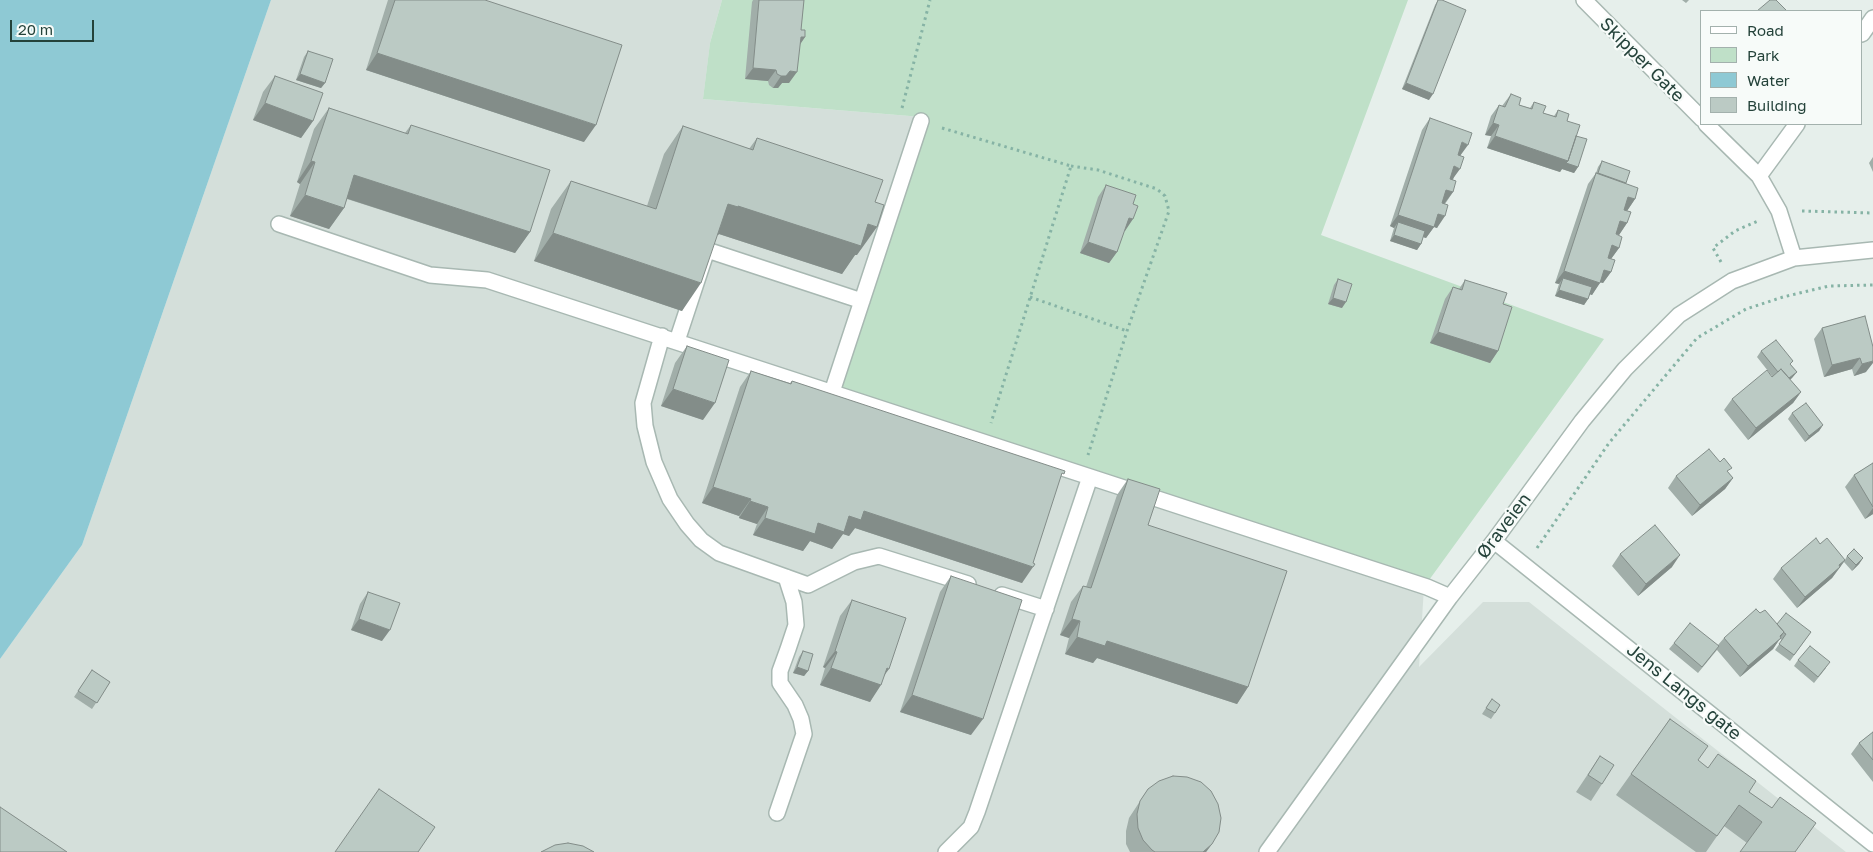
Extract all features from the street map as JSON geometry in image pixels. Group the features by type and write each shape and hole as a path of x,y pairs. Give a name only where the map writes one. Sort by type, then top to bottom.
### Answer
{"street":[{"name":"Skipper Gate","path":"1584,0 1700,117"},
{"path":"1863,33 1873,18"},
{"path":"832,392 921,121"},
{"path":"1707,125 1758,176 1779,211 1794,258"},
{"path":"1758,176 1796,125"},
{"path":"279,224 430,275 487,280 1427,587 1450,597"},
{"path":"677,341 707,250 862,301"},
{"name":"Øraveien","path":"1266,852 1450,597 1494,541 1582,421 1625,369 1679,315 1732,281 1794,258 1873,250"},
{"path":"662,336 643,403 645,426 654,462 670,499 687,524 701,540 719,553 808,585 854,562 879,556 1046,609"},
{"path":"946,852 971,827 978,812 1046,609 1086,476"},
{"name":"Jens Langs gate","path":"1494,541 1873,844"},
{"path":"777,813 804,734 801,719 795,705 780,683 780,670 796,625 794,602 786,577"}],"path":[{"path":"902,109 930,0"},
{"path":"921,121 1072,166 1106,172 1157,189 1165,196 1169,210 1127,331 1086,476"},
{"path":"984,442 1072,166"},
{"path":"1525,565 1608,443 1697,338 1746,309 1783,297 1829,286 1873,285"},
{"path":"1030,297 1127,331"}],"shaded area":[{"path":"271,0 722,0 710,43 703,99 922,117 824,390 1424,587 1419,667 1483,602 1529,602 1846,852 0,852 0,659 82,545"}],"green space":[{"path":"722,0 1408,0 1321,235 1604,339 1424,587 824,390 922,117 703,99 710,43"}],"water":[{"path":"0,0 271,0 82,545 0,659"}],"building":[{"path":"395,0 485,0 622,45 596,125 377,53"},
{"path":"759,0 804,0 801,30 805,30 805,37 801,37 797,72 790,71 786,76 781,76 777,74 776,70 753,68"},
{"path":"1438,0 1466,10 1433,94 1406,83"},
{"path":"1770,0 1776,0 1786,10 1758,10"},
{"path":"308,51 333,59 325,83 300,74"},
{"path":"275,76 323,93 313,121 265,103"},
{"path":"1511,94 1521,98 1519,105 1532,109 1534,102 1546,106 1543,113 1556,117 1558,110 1569,114 1567,121 1580,125 1568,161 1495,136 1499,125 1493,123 1499,105 1505,107"},
{"path":"329,108 408,134 411,125 550,170 530,232 354,175 344,208 305,195 315,162 311,161"},
{"path":"1430,118 1472,133 1468,145 1462,142 1458,155 1464,157 1460,169 1454,166 1450,179 1456,181 1453,192 1446,190 1442,203 1448,205 1445,216 1438,214 1434,227 1398,215"},
{"path":"683,126 753,150 757,138 883,180 875,202 884,205 877,227 868,224 861,246 728,204 701,283 553,233 571,181 656,209"},
{"path":"1576,136 1587,139 1578,167 1566,163"},
{"path":"1602,161 1630,171 1626,183 1598,173"},
{"path":"1596,173 1638,188 1635,199 1628,197 1624,210 1631,212 1627,223 1620,221 1616,234 1622,237 1619,248 1612,245 1608,258 1615,260 1611,272 1604,270 1600,283 1564,271"},
{"path":"1106,185 1136,195 1133,204 1138,206 1133,219 1129,218 1117,252 1088,242"},
{"path":"1398,222 1425,231 1421,244 1394,235"},
{"path":"1563,278 1592,287 1588,299 1559,290"},
{"path":"1338,279 1352,284 1346,302 1333,298"},
{"path":"1465,280 1507,293 1503,304 1512,307 1498,351 1438,332 1453,287 1462,290"},
{"path":"1865,316 1873,347 1873,361 1862,364 1860,358 1832,365 1822,328"},
{"path":"1776,340 1793,361 1790,364 1797,372 1789,378 1781,369 1778,372 1761,351"},
{"path":"687,346 729,360 715,403 673,389"},
{"path":"1781,369 1801,392 1756,428 1732,399 1767,370 1772,377"},
{"path":"751,371 791,384 792,381 1065,471 1064,474 1062,473 1033,567 864,511 861,520 849,516 844,532 818,523 815,534 765,518 768,507 750,501 751,499 713,487"},
{"path":"1806,403 1823,425 1809,436 1792,413"},
{"path":"1709,449 1720,462 1724,458 1732,468 1727,471 1733,478 1700,505 1676,476"},
{"path":"1873,463 1873,507 1854,475"},
{"path":"1128,479 1160,489 1148,525 1287,571 1248,687 1107,641 1105,646 1077,637 1080,621 1072,619 1083,586 1091,588"},
{"path":"1655,525 1680,555 1646,584 1620,554"},
{"path":"1816,538 1820,544 1827,538 1845,560 1839,565 1840,567 1805,597 1781,568"},
{"path":"1854,549 1863,558 1856,565 1847,556"},
{"path":"951,576 1022,600 983,719 912,695"},
{"path":"368,592 400,603 390,630 359,619"},
{"path":"852,600 906,618 889,669 887,668 881,685 831,668"},
{"path":"1756,609 1760,613 1765,610 1784,632 1780,636 1781,638 1748,666 1724,638"},
{"path":"1786,613 1811,632 1794,655 1779,644 1786,634 1777,624"},
{"path":"1690,623 1719,646 1702,667 1674,643"},
{"path":"1810,646 1830,662 1818,677 1798,660"},
{"path":"803,651 813,654 808,671 797,667"},
{"path":"92,670 110,682 97,703 78,691"},
{"path":"1492,699 1500,705 1495,713 1486,708"},
{"path":"1670,719 1708,746 1698,760 1708,768 1718,754 1756,781 1749,792 1772,808 1780,797 1816,823 1795,852 1740,852 1762,822 1739,805 1717,836 1631,774"},
{"path":"1873,732 1873,760 1859,743"},
{"path":"1600,756 1614,765 1602,784 1588,775"},
{"path":"1173,776 1187,777 1201,782 1211,791 1218,804 1221,818 1219,832 1212,844 1203,852 1155,852 1143,840 1138,828 1137,814 1140,801 1148,789 1159,781"},
{"path":"379,789 435,827 418,852 335,852"},
{"path":"0,807 67,852 0,852"},
{"path":"568,843 583,846 594,852 541,852 555,845"}]}
